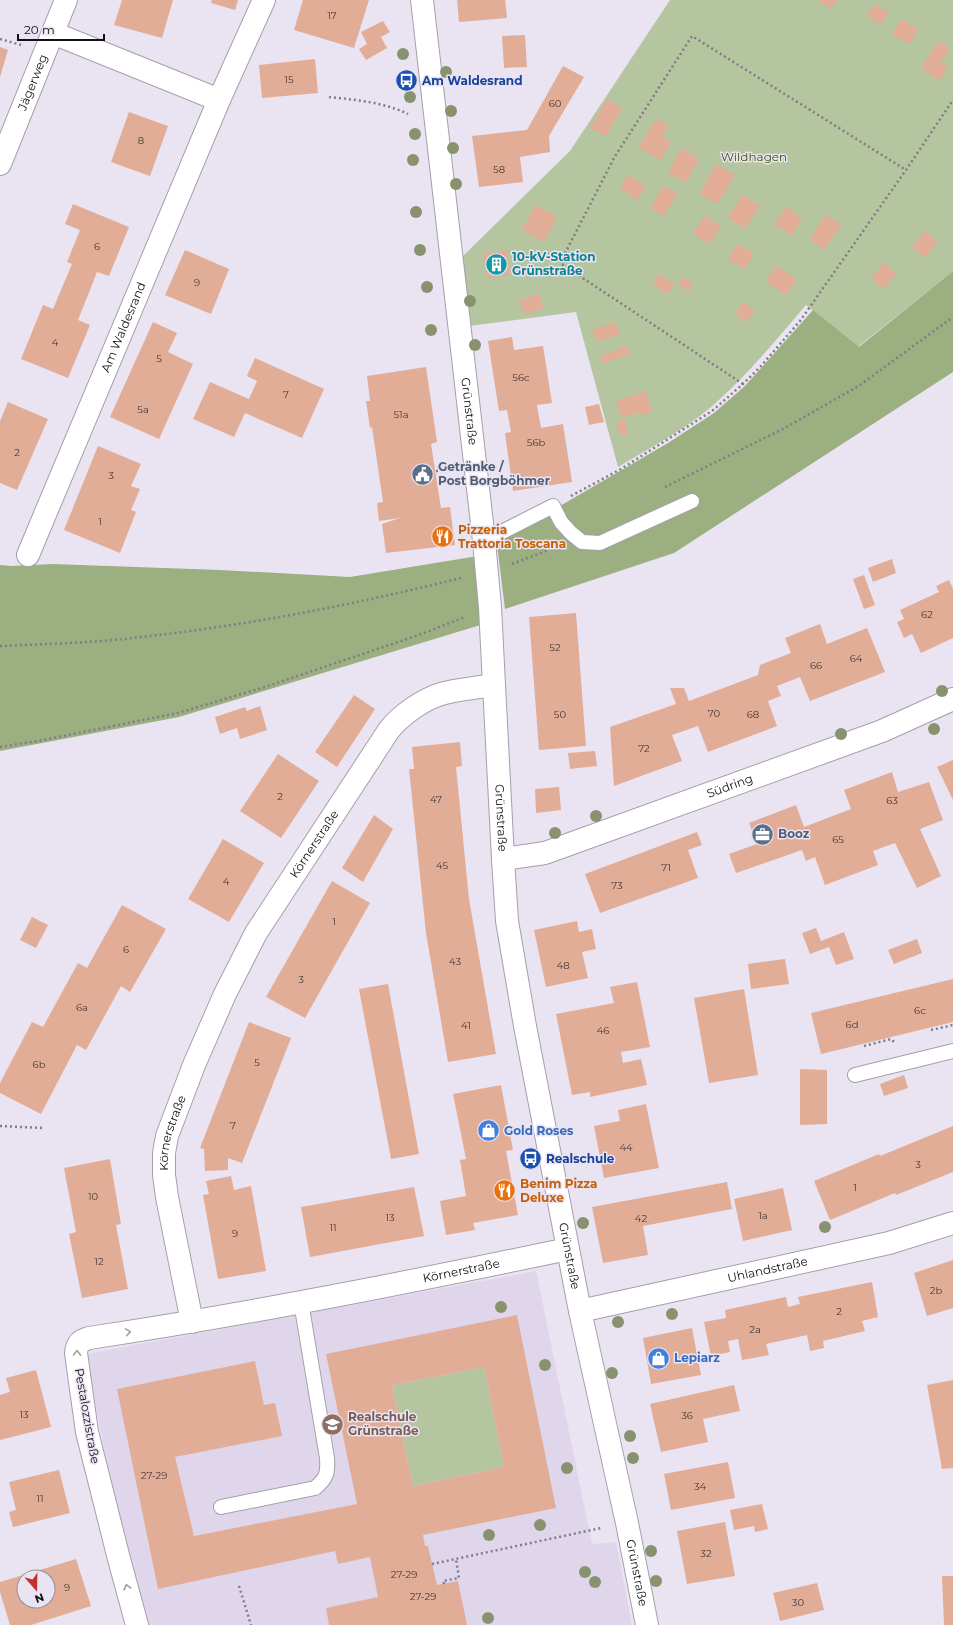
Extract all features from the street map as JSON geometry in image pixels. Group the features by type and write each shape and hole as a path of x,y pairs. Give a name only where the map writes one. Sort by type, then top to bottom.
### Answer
{"street":[{"name":"Jägerweg","path":"0,164 66,0"},
{"name":"Am Waldesrand","path":"28,555 219,100 264,0"},
{"name":"Grünstraße","path":"422,0 484,541 490,607 502,859 508,921 524,1018 580,1311 627,1523 647,1625"},
{"path":"53,33 219,100"},
{"name":"Körnerstraße","path":"493,685 441,694 424,702 398,719 389,730 256,933 225,994 194,1065 167,1136 164,1153 166,1197 192,1322 568,1249"},
{"name":"Südring","path":"502,859 545,853 882,731 953,699"},
{"name":"Uhlandstraße","path":"580,1311 882,1244 953,1223"},
{"name":"Pestalozzistraße","path":"137,1625 87,1432 76,1347 81,1341 89,1338 192,1322"}],"lane":[{"path":"484,541 553,506 561,522 571,534 582,542 600,542 692,501"},
{"path":"855,1075 953,1051"},
{"path":"221,1507 315,1488 322,1482 328,1472 327,1458 301,1302"}],"path":[{"path":"743,384 560,263 614,158 692,36 906,170"},
{"path":"329,97 369,101 397,109 437,128"},
{"path":"553,506 621,469 712,411 743,384 800,321 906,170 953,100"},
{"path":"705,467 785,428 860,385 953,317"},
{"path":"0,646 132,638 257,621 381,598 461,578"},
{"path":"0,747 38,741 178,713 265,687 419,635 490,607"},
{"path":"931,1030 953,1025"},
{"path":"0,1126 44,1128"},
{"path":"432,1564 627,1523"},
{"path":"444,1584 443,1581 459,1578 456,1559"},
{"path":"238,1586 251,1625"}],"shaded area":[{"name":"Realschule Grünstraße","path":"536,1271 592,1544 616,1542 632,1625 148,1625 113,1495 86,1354"}],"green space":[{"name":"Wildhagen","path":"670,0 953,0 953,271 858,347 806,305 748,371 710,408 677,432 618,467 576,312 469,326 462,257 570,151"},
{"path":"953,271 953,372 674,553 505,609 496,536 560,506 668,443 714,413 745,386 813,310 859,347"},
{"path":"478,556 487,623 179,717 0,751 0,565 11,566 52,564 220,570 350,577"},
{"path":"484,1367 504,1467 413,1486 392,1385"}],"building":[{"path":"122,0 173,0 162,38 114,25"},
{"path":"212,0 238,0 235,10 211,3"},
{"path":"303,0 369,0 354,48 294,30"},
{"path":"457,0 505,0 507,18 459,22"},
{"path":"818,0 837,0 831,9"},
{"path":"875,4 889,13 880,25 867,16"},
{"path":"901,19 919,29 910,44 892,35"},
{"path":"383,21 390,32 381,37 387,48 366,60 359,49 367,44 361,32"},
{"path":"525,35 527,67 504,68 502,36"},
{"path":"938,41 950,48 941,62 948,67 939,81 921,67"},
{"path":"0,47 8,50 0,77"},
{"path":"315,59 318,93 262,98 259,65"},
{"path":"563,66 584,77 549,136 550,152 520,157 523,182 479,187 472,136 527,130"},
{"path":"607,99 622,108 606,136 591,128"},
{"path":"129,112 168,126 150,176 111,162"},
{"path":"656,119 669,126 662,137 671,143 660,160 638,147"},
{"path":"681,148 699,159 686,183 668,173"},
{"path":"716,164 735,175 717,204 699,194"},
{"path":"629,175 646,186 637,200 620,188"},
{"path":"663,186 677,194 664,216 650,208"},
{"path":"743,195 760,206 745,229 728,217"},
{"path":"73,204 129,227 109,276 97,272 78,320 90,325 68,378 21,359 43,305 53,309 72,264 67,262 80,230 65,224"},
{"path":"535,205 557,217 544,242 522,230"},
{"path":"786,207 798,215 797,216 802,220 791,236 774,224"},
{"path":"825,215 841,224 825,250 810,240"},
{"path":"704,216 721,226 710,244 693,234"},
{"path":"925,231 938,242 925,258 912,247"},
{"path":"737,244 754,254 745,269 728,260"},
{"path":"185,250 229,269 211,314 165,295"},
{"name":"10-kV-Station Grünstraße","path":"507,250 511,274 487,278 483,254"},
{"path":"883,263 896,273 884,289 871,279"},
{"path":"776,266 797,279 786,295 766,282"},
{"path":"659,274 674,283 668,294 653,285"},
{"path":"683,277 693,283 689,291 678,285"},
{"path":"539,293 544,308 525,315 519,301"},
{"path":"743,302 755,310 747,322 735,314"},
{"path":"153,322 177,333 168,352 193,364 159,439 110,417"},
{"path":"615,322 620,334 597,342 592,330"},
{"path":"512,337 514,350 543,346 552,403 537,405 541,428 563,424 572,482 513,491 505,433 511,432 507,410 499,411 488,341"},
{"path":"627,346 631,353 603,364 600,356"},
{"path":"255,358 324,389 302,438 245,413 234,437 193,419 210,382 249,399 257,381 247,376"},
{"path":"426,367 437,442 431,444 441,508 450,507 455,545 386,553 382,524 400,518 379,521 377,503 383,502 372,427 370,428 366,401 370,401 367,376"},
{"path":"646,391 652,412 641,415 640,412 622,418 616,401"},
{"path":"8,402 48,419 17,490 0,483 0,421"},
{"path":"599,404 604,422 589,425 585,407"},
{"path":"624,419 629,434 622,436 621,433 619,434 616,425 619,424 618,421"},
{"path":"98,446 141,464 131,486 140,489 131,510 136,512 120,553 64,530"},
{"path":"892,559 896,573 873,582 868,568"},
{"path":"864,575 875,605 864,609 853,579"},
{"path":"949,580 953,589 953,638 921,653 912,634 904,638 897,622 904,619 900,610 939,592 936,586"},
{"path":"576,613 586,746 539,750 529,617"},
{"path":"820,624 827,644 867,628 885,672 810,701 800,677 777,686 781,696 768,701 777,726 708,752 698,726 672,735 682,761 614,786 610,727 676,704 670,688 684,688 689,701 758,675 760,665 791,653 785,638"},
{"path":"354,695 375,709 337,767 315,752"},
{"path":"260,706 267,730 240,739 237,728 220,734 215,717 245,707 247,711"},
{"path":"460,742 462,766 456,767 469,899 496,1054 448,1062 426,933 409,769 414,769 412,747"},
{"path":"595,751 597,766 570,769 568,753"},
{"path":"278,754 319,781 281,838 240,811"},
{"path":"953,760 953,800 937,767"},
{"path":"892,772 898,792 929,782 943,820 920,829 941,876 917,888 895,843 873,851 878,865 825,885 815,857 806,861 802,850 736,873 729,854 757,844 749,823 796,805 804,827 851,809 844,790"},
{"path":"559,787 561,810 536,813 535,789"},
{"path":"374,815 393,829 363,882 342,868"},
{"path":"697,832 702,845 688,850 698,878 600,913 585,874"},
{"path":"223,839 264,863 229,922 188,899"},
{"path":"332,881 370,903 305,1018 266,997"},
{"path":"122,905 166,929 130,992 121,986 86,1050 77,1045 41,1114 0,1093 0,1083 32,1022 43,1027 78,963 87,968"},
{"path":"32,917 48,925 36,948 20,940"},
{"path":"577,921 579,932 592,929 596,949 582,952 588,978 546,987 534,930"},
{"path":"816,928 821,941 844,932 854,959 836,965 829,947 810,954 802,933"},
{"path":"917,939 922,953 894,964 888,950"},
{"path":"785,959 789,984 751,989 748,964"},
{"path":"953,979 953,1022 821,1054 811,1013"},
{"path":"637,982 650,1047 621,1052 623,1063 641,1059 647,1085 590,1097 590,1092 572,1095 556,1014 614,1003 610,987"},
{"path":"388,984 419,1154 391,1159 359,989"},
{"path":"744,989 758,1075 709,1083 694,998"},
{"path":"249,1022 291,1038 242,1163 228,1158 228,1170 205,1171 204,1149 200,1148"},
{"path":"800,1069 827,1070 827,1124 800,1125"},
{"path":"904,1075 908,1088 884,1096 880,1084"},
{"path":"501,1085 513,1150 506,1151 518,1215 473,1223 475,1230 446,1235 440,1201 466,1196 460,1160 466,1159 453,1094"},
{"path":"646,1104 659,1168 604,1178 594,1126 620,1121 618,1110"},
{"path":"953,1126 953,1172 896,1195 895,1193 830,1220 814,1181"},
{"path":"110,1159 121,1224 116,1225 128,1289 82,1298 69,1234 76,1232 64,1168"},
{"path":"231,1176 234,1190 251,1186 266,1271 218,1279 203,1195 209,1194 206,1181"},
{"path":"727,1182 732,1209 643,1226 648,1255 603,1263 592,1207"},
{"path":"414,1187 424,1236 310,1257 301,1207"},
{"path":"783,1188 792,1230 743,1241 734,1199"},
{"path":"953,1260 953,1308 927,1316 914,1273"},
{"path":"872,1282 878,1317 862,1321 865,1331 823,1341 824,1348 810,1351 807,1335 766,1344 769,1355 742,1360 738,1339 728,1341 730,1352 711,1356 704,1322 726,1318 725,1310 786,1297 788,1307 800,1304 798,1297"},
{"path":"517,1315 556,1508 423,1535 425,1546 428,1546 437,1585 458,1581 467,1625 329,1625 326,1608 378,1597 370,1557 338,1564 335,1551 158,1589 117,1389 255,1361 264,1405 275,1403 282,1436 175,1457 194,1536 357,1504 326,1354","holes":["484,1367 504,1467 413,1486 392,1385"]},
{"path":"692,1328 701,1375 651,1384 643,1338"},
{"path":"36,1370 51,1427 0,1440 0,1395 10,1392 6,1378"},
{"path":"953,1380 953,1468 942,1469 927,1385"},
{"path":"734,1385 740,1411 703,1419 708,1442 661,1452 650,1404"},
{"path":"728,1462 735,1498 671,1510 664,1474"},
{"path":"59,1470 70,1513 13,1527 9,1512 16,1510 9,1482"},
{"path":"762,1504 768,1529 755,1532 754,1526 734,1530 730,1510"},
{"path":"725,1522 735,1576 687,1584 677,1531"},
{"path":"76,1559 91,1606 31,1625 10,1625 0,1592 0,1582 16,1577 16,1609 56,1609 56,1569 43,1569"},
{"path":"942,1576 953,1576 953,1625 944,1625"},
{"path":"817,1583 824,1610 780,1621 773,1593"}],"place":[{"name":"Am Waldesrand","path":"406,81"},
{"name":"10-kV-Station Grünstraße","path":"497,264"},
{"name":"Getränke / Post Borgböhmer","path":"422,474"},
{"name":"Pizzeria Trattoria Toscana","path":"442,537"},
{"name":"Booz","path":"763,834"},
{"name":"Gold Roses","path":"489,1131"},
{"name":"Realschule","path":"530,1159"},
{"name":"Benim Pizza Deluxe","path":"504,1191"},
{"name":"Lepiarz","path":"658,1358"},
{"name":"Realschule Grünstraße","path":"333,1424"}]}
